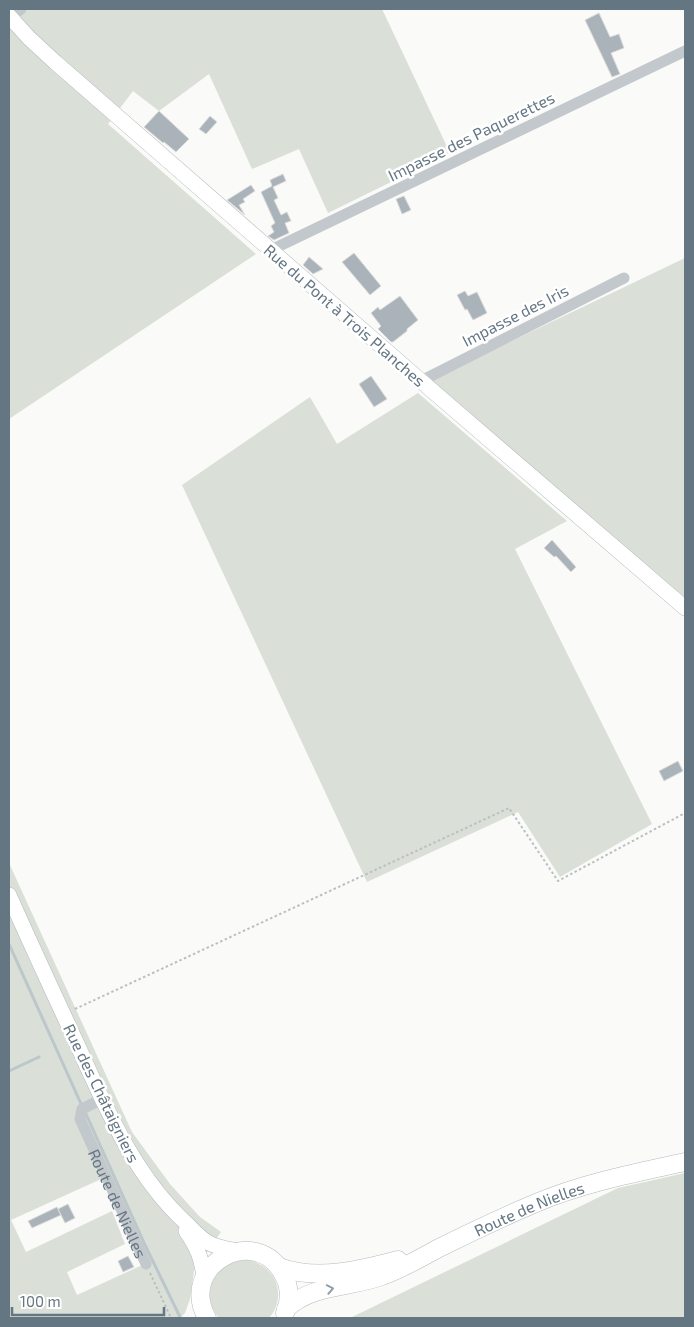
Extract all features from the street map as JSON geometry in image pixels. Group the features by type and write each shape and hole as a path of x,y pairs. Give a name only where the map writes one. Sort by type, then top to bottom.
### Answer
{"main road":[{"name":"Route de Nielles","path":"284,1314 295,1302 311,1294 376,1279 497,1220 548,1198 574,1189 685,1162"},
{"name":"Route de Nielles","path":"279,1267 303,1273 345,1272 439,1248"},
{"path":"192,1318 209,1269 216,1261 239,1251 261,1254 279,1267 286,1278 289,1296 284,1314"},
{"path":"202,1286 202,1305 207,1318"}],"street":[{"name":"Rue du Pont à Trois Planches","path":"12,15 43,51 421,381 685,608"},
{"name":"Impasse des Paquerettes","path":"272,250 685,51"},
{"name":"Impasse des Iris","path":"421,381 624,278"},
{"name":"Rue des Châtaigniers","path":"9,895 63,1014 92,1104 117,1128 150,1183 172,1211 208,1243 219,1248 239,1251"},
{"name":"Route de Nielles","path":"92,1104 80,1119 146,1264"},
{"path":"172,1211 196,1247 201,1259 202,1286"}],"path":[{"path":"63,1014 509,808 558,882 685,813"},
{"name":"Route de Nielles","path":"146,1264 172,1318"}],"shaded area":[{"path":"9,9 382,9 450,153 328,213 299,149 252,169 209,74 159,111 133,91 108,124 256,254 9,419"},
{"path":"685,258 685,600 428,381"},
{"path":"418,393 567,521 515,549 652,824 560,877 518,812 367,882 182,485 310,397 337,444"},
{"path":"9,863 132,1132 170,1184 200,1217 221,1232 194,1271 190,1299 185,1313 180,1318 9,1318","holes":["109,1177 149,1262 77,1295 67,1272 125,1244 112,1211 26,1252 11,1220"]},
{"path":"685,1173 685,1318 350,1318 618,1188"},
{"path":"247,1260 257,1263 272,1275 278,1291 275,1309 269,1318 219,1318 213,1309 210,1299 210,1289 214,1280 219,1272 227,1266"}],"building":[{"path":"599,13 610,37 619,34 624,48 611,53 620,74 612,77 585,20"},
{"path":"159,111 189,139 176,152 144,127"},
{"path":"210,116 217,122 206,134 199,129"},
{"path":"283,174 286,181 273,187 278,198 274,200 281,215 287,212 291,221 285,223 289,233 274,240 268,236 274,232 271,226 275,223 261,192 272,186 270,180"},
{"path":"251,185 255,191 243,199 245,202 239,205 245,215 227,200"},
{"path":"404,196 411,210 402,214 396,199"},
{"path":"354,253 381,286 370,295 342,262"},
{"path":"309,257 323,269 313,274 303,265"},
{"path":"465,291 468,296 477,292 487,313 473,320 457,295"},
{"path":"400,296 418,320 407,331 391,342 378,329 381,326 371,313 378,307 380,310"},
{"path":"371,376 387,399 374,407 359,384"},
{"path":"552,540 576,567 571,572 556,556 554,557 544,548"},
{"path":"678,761 683,771 664,781 659,771"},
{"path":"68,1204 75,1218 65,1223 58,1209"},
{"path":"57,1207 61,1215 32,1228 28,1221"},
{"path":"128,1256 134,1267 123,1272 118,1261"}],"waterway":[{"path":"9,944 82,1106"},
{"path":"9,1071 39,1057"},
{"path":"86,1114 145,1245 180,1317"}]}
